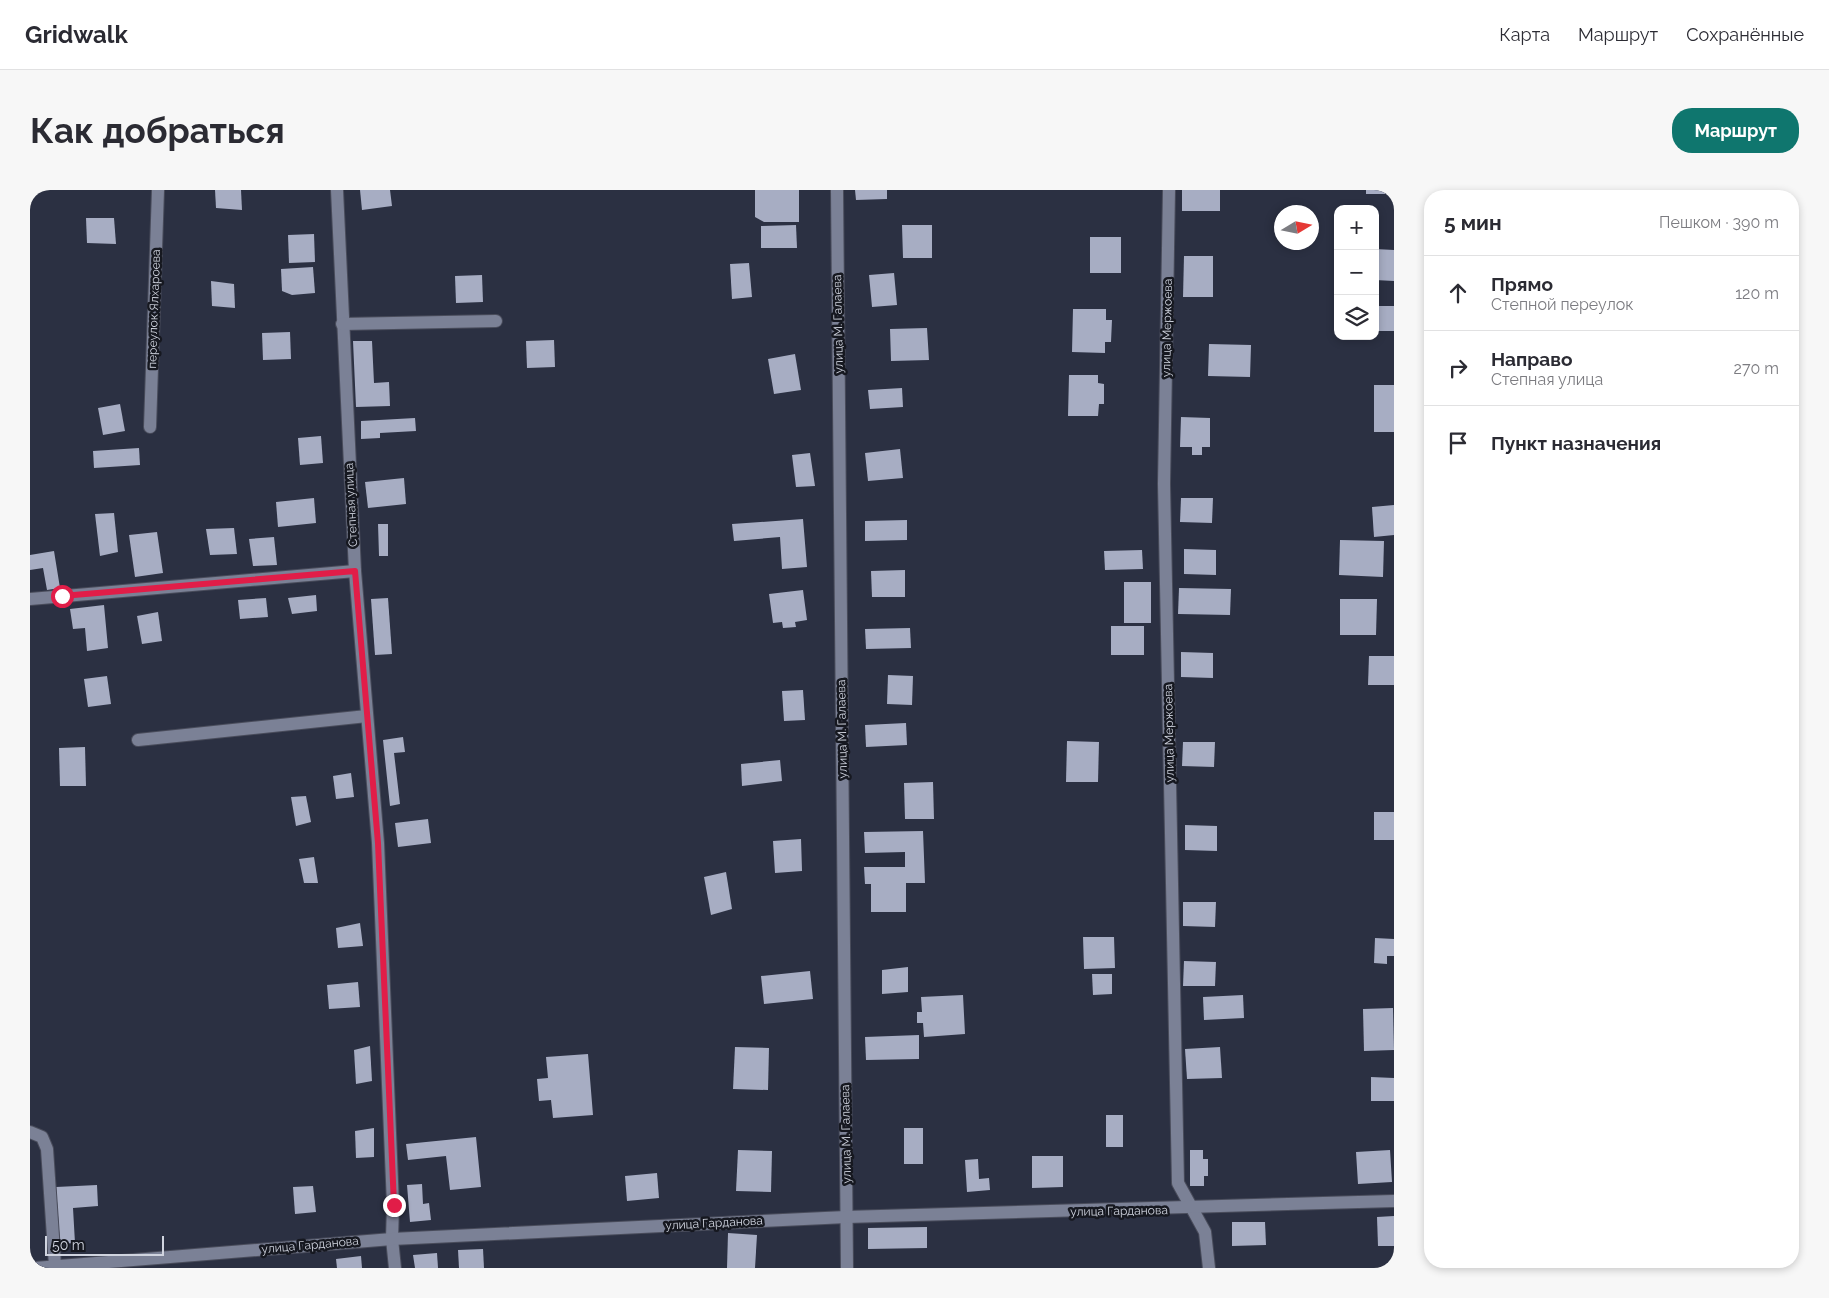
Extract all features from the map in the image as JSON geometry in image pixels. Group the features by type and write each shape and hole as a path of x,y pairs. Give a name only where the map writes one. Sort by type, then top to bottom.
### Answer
{"street":[{"name":"переулок Ялхароева","path":"150,427 158,190"},
{"name":"Степная улица","path":"337,190 355,571 378,843 387,1022 394,1205 392,1239 395,1268"},
{"name":"улица М. Галаева","path":"837,190 847,1268"},
{"name":"улица Мержоева","path":"1169,190 1164,484 1178,1183 1206,1232 1209,1268"},
{"path":"342,324 496,320"},
{"path":"30,599 355,571"},
{"path":"138,740 367,716"},
{"path":"30,1132 42,1137 47,1149 55,1266"},
{"name":"улица Гарданова","path":"35,1268 392,1239 846,1217 1192,1209 1394,1201"}],"building":[{"path":"215,190 241,190 242,210 216,208"},
{"path":"360,190 390,190 392,206 362,210"},
{"path":"755,190 799,190 799,222 764,222 755,217"},
{"path":"855,190 887,190 887,199 856,200"},
{"path":"1182,190 1220,190 1220,211 1182,211"},
{"path":"1366,190 1385,190 1385,194 1366,194"},
{"path":"86,218 114,218 116,244 87,243"},
{"path":"796,225 797,248 761,248 761,226"},
{"path":"902,225 932,225 932,258 903,258"},
{"path":"314,234 315,262 289,263 288,235"},
{"path":"1090,237 1121,237 1121,273 1090,273"},
{"path":"1379,249 1394,250 1394,281 1379,280"},
{"path":"1184,256 1213,256 1213,297 1183,297"},
{"path":"749,263 752,297 732,299 730,264"},
{"path":"313,267 315,293 292,295 282,291 281,269"},
{"path":"894,273 897,305 872,307 869,275"},
{"path":"482,275 483,302 456,303 455,276"},
{"path":"211,281 234,284 235,308 212,306"},
{"path":"1379,306 1394,306 1394,331 1379,331"},
{"path":"1073,309 1106,309 1106,320 1112,320 1111,342 1105,342 1105,353 1072,352"},
{"path":"927,328 929,360 891,361 890,329"},
{"path":"290,332 291,359 263,360 262,333"},
{"path":"554,340 555,367 527,368 526,341"},
{"path":"353,341 372,341 374,383 389,382 390,406 356,407"},
{"path":"1209,344 1251,345 1250,377 1208,376"},
{"path":"795,354 801,390 774,394 768,359"},
{"path":"1069,375 1098,375 1098,383 1104,384 1104,404 1099,404 1098,416 1068,416"},
{"path":"1374,385 1394,385 1394,432 1374,432"},
{"path":"902,388 903,407 870,409 868,390"},
{"path":"120,404 125,431 103,435 98,408"},
{"path":"1181,417 1210,418 1210,447 1202,447 1202,455 1192,455 1192,447 1180,447"},
{"path":"415,418 416,431 380,433 380,438 361,439 361,421"},
{"path":"321,436 323,463 300,465 298,438"},
{"path":"139,448 140,465 94,468 93,451"},
{"path":"900,449 903,478 868,481 865,453"},
{"path":"810,453 815,486 796,487 792,455"},
{"path":"404,478 406,504 368,508 365,482"},
{"path":"314,498 316,523 278,527 276,502"},
{"path":"1181,498 1213,498 1212,523 1180,522"},
{"path":"1394,505 1394,535 1374,537 1372,507"},
{"path":"114,513 118,552 100,556 95,514"},
{"path":"803,519 807,567 782,569 780,537 734,541 732,524"},
{"path":"907,520 907,540 865,541 865,521"},
{"path":"378,524 388,524 388,556 379,556"},
{"path":"234,528 237,554 210,555 206,529"},
{"path":"157,532 163,573 135,577 129,535"},
{"path":"274,537 277,565 253,566 249,539"},
{"path":"1340,540 1384,541 1383,577 1339,575"},
{"path":"1184,549 1216,550 1216,575 1184,574"},
{"path":"1142,550 1143,569 1105,570 1104,551"},
{"path":"54,551 60,588 47,590 43,568 30,570 30,555"},
{"path":"905,570 905,597 872,597 871,571"},
{"path":"1124,582 1151,582 1151,623 1124,623"},
{"path":"1179,588 1231,589 1230,615 1178,614"},
{"path":"803,590 807,620 795,622 796,627 783,628 782,622 773,623 769,594"},
{"path":"316,595 317,611 292,614 288,598"},
{"path":"266,598 268,617 240,619 238,600"},
{"path":"388,598 392,654 375,655 371,599"},
{"path":"1340,599 1377,599 1376,635 1340,635"},
{"path":"104,605 108,648 87,651 85,628 73,629 70,609"},
{"path":"158,612 162,641 142,644 137,616"},
{"path":"1111,626 1144,626 1144,655 1111,655"},
{"path":"910,628 911,648 866,649 865,629"},
{"path":"1181,652 1213,653 1213,678 1181,677"},
{"path":"1369,656 1394,656 1394,685 1368,685"},
{"path":"888,675 913,676 912,705 887,704"},
{"path":"107,676 111,704 88,707 84,679"},
{"path":"803,690 805,720 784,721 782,691"},
{"path":"906,723 907,745 866,747 865,725"},
{"path":"403,737 405,752 394,753 400,804 390,806 383,740"},
{"path":"1067,741 1099,742 1098,782 1066,782"},
{"path":"1183,742 1215,742 1214,767 1182,766"},
{"path":"85,747 86,786 60,786 59,748"},
{"path":"780,760 782,781 742,786 741,764"},
{"path":"351,773 354,797 336,799 333,776"},
{"path":"933,782 934,819 905,819 904,783"},
{"path":"306,796 311,822 296,826 291,797"},
{"path":"1374,812 1394,812 1394,840 1374,840"},
{"path":"428,819 431,843 398,847 395,823"},
{"path":"1185,825 1217,826 1217,851 1185,850"},
{"path":"923,831 925,883 906,883 906,912 871,912 871,884 865,884 864,867 905,867 905,852 865,853 864,832"},
{"path":"801,839 802,871 775,873 773,841"},
{"path":"314,857 318,883 304,883 299,859"},
{"path":"726,872 732,909 711,915 704,877"},
{"path":"1183,902 1216,902 1215,927 1183,926"},
{"path":"360,923 363,946 338,948 336,928"},
{"path":"1083,937 1114,937 1115,968 1084,969"},
{"path":"1375,938 1394,939 1394,956 1387,956 1387,964 1374,963"},
{"path":"1184,961 1216,962 1215,986 1183,986"},
{"path":"908,967 908,992 882,994 882,970"},
{"path":"810,971 813,999 764,1004 761,976"},
{"path":"1092,974 1112,974 1112,994 1093,995"},
{"path":"358,982 360,1007 329,1009 327,985"},
{"path":"963,995 965,1034 924,1037 923,1023 917,1023 917,1012 922,1012 921,997"},
{"path":"1243,995 1244,1018 1204,1020 1203,997"},
{"path":"1393,1008 1394,1050 1364,1051 1363,1009"},
{"path":"919,1035 919,1059 866,1060 865,1037"},
{"path":"370,1046 372,1081 356,1084 354,1050"},
{"path":"735,1047 769,1048 768,1090 733,1089"},
{"path":"1220,1047 1222,1078 1187,1079 1185,1049"},
{"path":"588,1054 593,1115 553,1118 551,1100 539,1101 537,1079 548,1078 546,1057"},
{"path":"1371,1077 1394,1078 1394,1101 1371,1101"},
{"path":"1106,1115 1123,1115 1123,1147 1106,1147"},
{"path":"374,1128 374,1157 356,1158 355,1131"},
{"path":"904,1128 923,1128 923,1164 904,1164"},
{"path":"476,1137 481,1187 450,1190 446,1156 408,1160 406,1144"},
{"path":"738,1150 772,1151 771,1192 736,1191"},
{"path":"1190,1150 1203,1150 1203,1159 1208,1159 1208,1176 1204,1176 1204,1186 1190,1186"},
{"path":"1390,1150 1392,1182 1358,1184 1356,1152"},
{"path":"1032,1156 1063,1156 1063,1187 1032,1188"},
{"path":"978,1159 979,1179 989,1178 990,1190 967,1192 965,1160"},
{"path":"657,1173 659,1198 627,1201 625,1176"},
{"path":"422,1184 423,1204 429,1203 431,1220 410,1222 407,1185"},
{"path":"97,1185 98,1206 73,1208 75,1243 60,1244 56,1187"},
{"path":"313,1186 316,1212 295,1214 293,1187"},
{"path":"1394,1216 1394,1246 1378,1246 1377,1217"},
{"path":"1232,1222 1265,1222 1266,1245 1232,1246"},
{"path":"927,1227 927,1248 868,1249 868,1228"},
{"path":"728,1233 757,1235 755,1268 727,1268"},
{"path":"483,1249 484,1268 459,1268 458,1250"},
{"path":"437,1253 438,1268 415,1268 413,1255"},
{"path":"361,1256 362,1268 337,1268 336,1259"}],"route":[{"path":"62,596 355,571 378,843 394,1205"}]}
